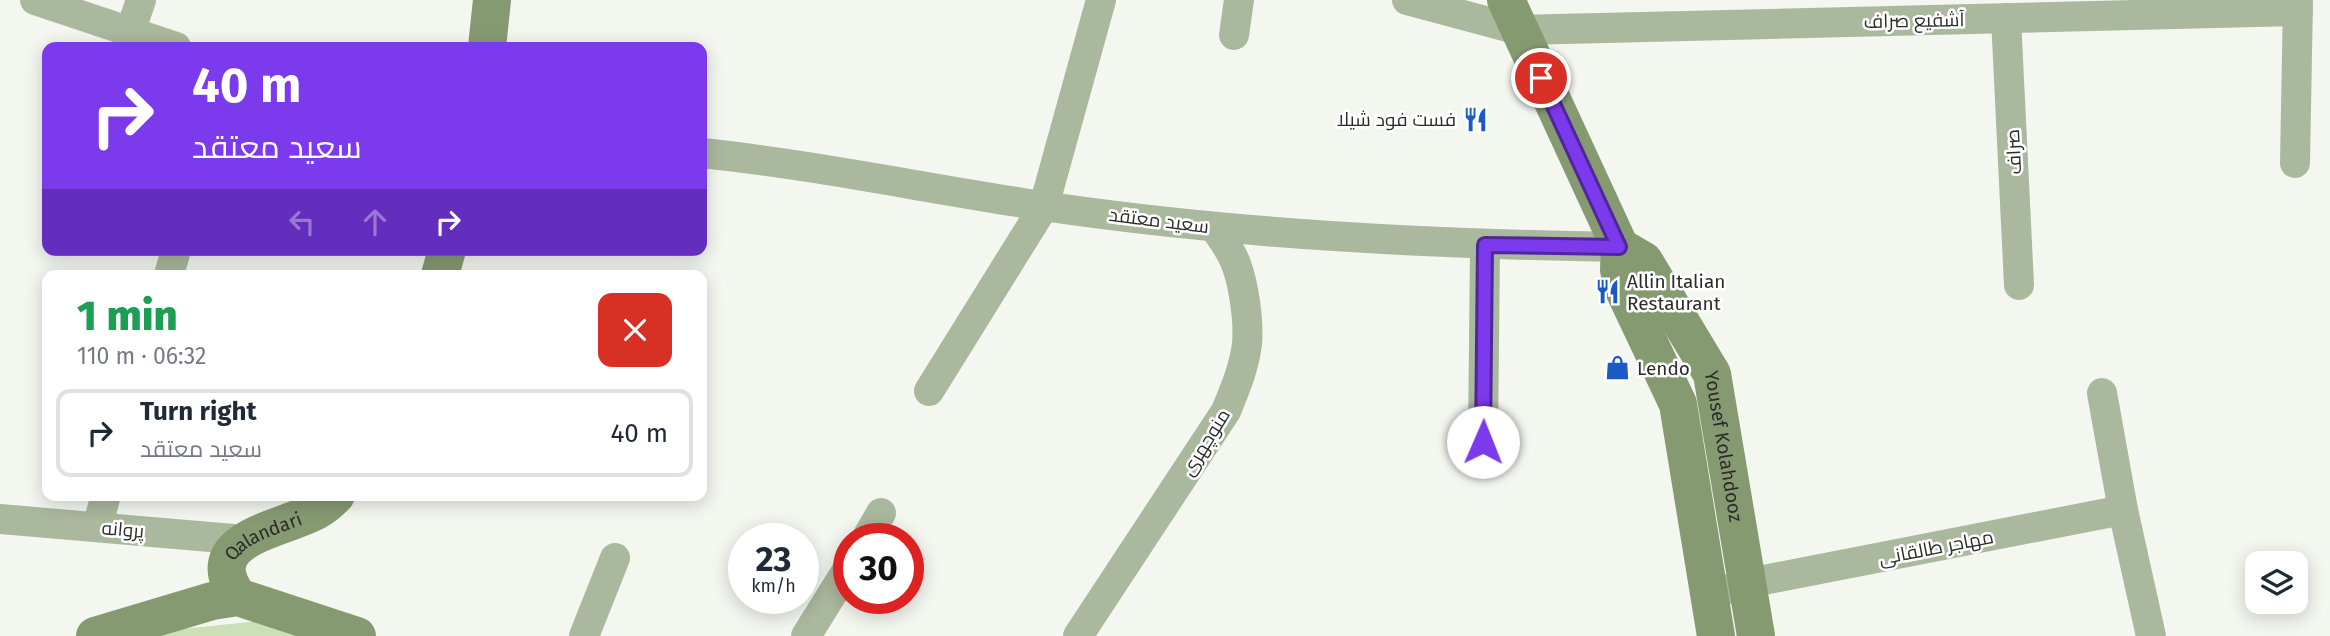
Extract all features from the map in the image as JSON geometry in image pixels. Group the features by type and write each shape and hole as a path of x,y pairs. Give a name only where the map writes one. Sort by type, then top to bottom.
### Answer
{"main road":[{"path":"488,42 492,0"},
{"name":"Yousef Kolahdooz","path":"1512,15 1619,247 1619,270 1624,290 1678,404 1716,636"},
{"name":"Yousef Kolahdooz","path":"1619,247 1644,261 1712,374 1756,636"},
{"name":"Qalandari","path":"238,597 229,584 227,565 234,550 245,540 319,509 329,501"},
{"path":"94,636 212,601 238,597 357,636"}],"street":[{"path":"35,0 161,42"},
{"path":"130,32 141,0"},
{"path":"929,390 1044,206 1101,0"},
{"path":"1234,35 1239,0"},
{"name":"آشفیع صراف","path":"1407,0 1512,15 1760,12 2006,18 2298,6"},
{"path":"2295,163 2298,6"},
{"name":"صراف","path":"2006,18 2019,285"},
{"name":"سعید معتقد","path":"707,154 767,160 1044,206 1214,227 1485,245 1619,247"},
{"name":"منوچهری","path":"1078,636 1226,411 1239,378 1247,343 1245,305 1236,264 1214,227"},
{"path":"1483,442 1485,245"},
{"path":"2102,393 2123,510 2151,636"},
{"path":"97,527 104,501"},
{"name":"مهاجر طالقانی","path":"1708,595 1748,583 2123,510"},
{"path":"875,523 881,513"},
{"name":"پروانه","path":"0,519 245,540"},
{"path":"584,636 615,558"},
{"path":"806,636 833,593"}],"green space":[{"path":"258,621 297,636 159,636 182,629"}],"place":[{"name":"فست فود شیلا","path":"1476,119"},
{"name":"Allin Italian Restaurant","path":"1607,292"},
{"name":"Lendo","path":"1617,368"}],"route":[{"path":"1483,442 1485,245 1619,247 1541,78"}]}
